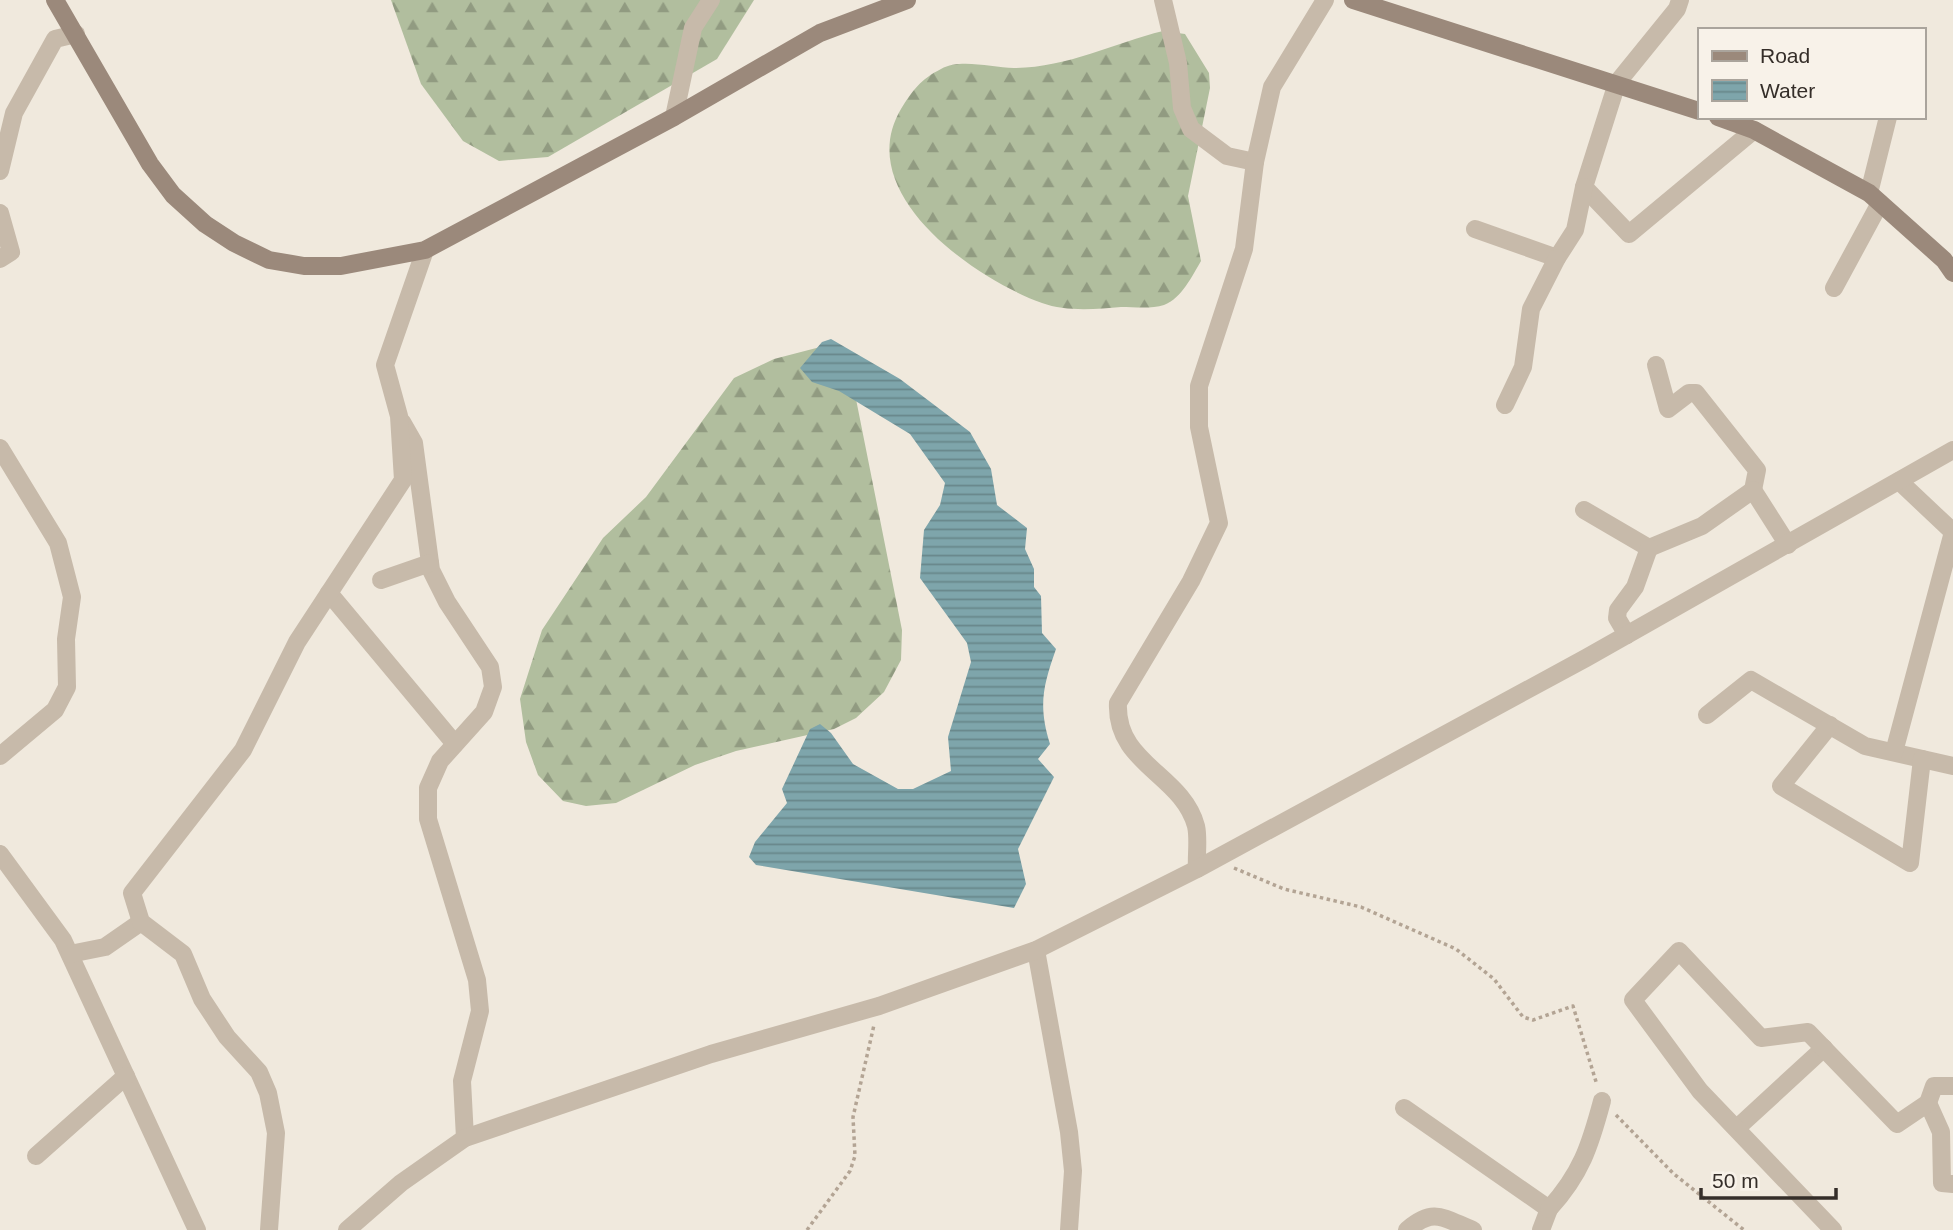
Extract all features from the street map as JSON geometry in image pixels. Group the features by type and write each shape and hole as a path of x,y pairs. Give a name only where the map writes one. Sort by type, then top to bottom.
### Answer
{"street":[{"path":"55,0 150,164 173,195 205,224 234,243 269,260 304,266 341,266 425,250 674,117 820,33 907,0"},
{"path":"674,117 693,29 712,0"},
{"path":"1163,0 1178,62 1182,108 1191,129 1227,156 1255,162"},
{"path":"1196,869 1196,826 1184,802 1125,742 1117,722 1118,703 1191,581 1219,523 1199,427 1199,386 1244,249 1255,162 1272,87 1325,0"},
{"path":"1353,0 1698,111"},
{"path":"1505,405 1523,367 1531,309 1557,258 1575,230 1584,187 1617,83 1677,9 1680,0"},
{"path":"0,171 14,113 43,58 55,39 76,34"},
{"path":"1724,119 1754,130 1874,198 1944,260 1953,274"},
{"path":"1834,288 1874,198 1888,119"},
{"path":"1584,187 1629,234 1754,130"},
{"path":"0,213 10,252 0,259"},
{"path":"1475,229 1557,258"},
{"path":"269,1230 276,1133 268,1093 259,1072 228,1037 202,999 183,954 141,922 132,893 243,750 297,642 403,480 398,416 385,365 425,250"},
{"path":"1627,635 1617,618 1618,610 1635,587 1649,548 1702,526 1752,490 1757,470 1728,430 1696,393 1689,393 1668,409 1656,365"},
{"path":"398,416 414,443 430,563 447,602 490,667 493,687 484,712 440,761 428,788 428,819 477,980 480,1011 462,1081 465,1138"},
{"path":"0,448 58,543 72,597 65,639 67,687 55,710 0,756"},
{"path":"347,1230 401,1183 465,1138 711,1054 879,1006 1036,950 1214,860 1627,635 1953,450"},
{"path":"1894,752 1953,532 1899,481"},
{"path":"1752,490 1788,545"},
{"path":"1584,510 1649,548"},
{"path":"382,580 430,563"},
{"path":"329,593 455,744"},
{"path":"1707,715 1751,680 1864,746 1953,766"},
{"path":"1830,725 1781,786 1910,863 1922,759"},
{"path":"0,854 63,940 197,1230"},
{"path":"70,954 105,947 141,922"},
{"path":"1036,950 1069,1132 1073,1171 1069,1230"},
{"path":"1833,1230 1700,1091 1633,1000 1679,951 1761,1038 1808,1032 1897,1125 1928,1103 1934,1086 1953,1086"},
{"path":"1737,1128 1824,1048"},
{"path":"36,1156 126,1076"},
{"path":"1541,1230 1549,1209 1570,1186 1588,1151 1602,1101"},
{"path":"1928,1103 1941,1132 1941,1183 1953,1184"},
{"path":"1404,1108 1549,1209"},
{"path":"1407,1230 1423,1216 1437,1215 1473,1230"}],"path":[{"path":"1214,860 1284,889 1361,907 1456,949 1494,979 1524,1017 1533,1020 1573,1006 1602,1101 1674,1174 1744,1230"},
{"path":"807,1230 853,1164 853,1117 879,1006"}],"green space":[{"path":"391,0 754,0 717,59 548,157 499,161 463,141 421,84"},
{"path":"1163,31 1185,34 1209,73 1210,88 1188,196 1201,261 1186,286 1170,302 1154,307 1082,309 1061,308 1042,303 985,274 955,253 928,228 906,201 893,171 890,140 901,109 918,86 934,73 958,64 1014,68 1052,64"},
{"path":"824,346 850,369 902,630 901,660 884,692 856,718 834,729 736,751 695,765 616,803 586,806 563,801 538,775 526,742 520,699 542,630 603,538 646,497 734,378 774,359"}],"water":[{"path":"831,339 900,379 970,432 991,469 997,505 1027,528 1025,549 1034,569 1034,587 1041,596 1042,633 1056,649 1048,674 1043,707 1050,744 1038,759 1054,777 1018,849 1026,884 1014,908 756,865 749,857 755,842 787,803 782,789 810,729 820,724 831,733 853,764 898,789 913,789 951,771 948,737 971,662 967,643 920,578 924,530 940,505 945,483 910,434 839,391 812,382 800,368 822,342"}]}
